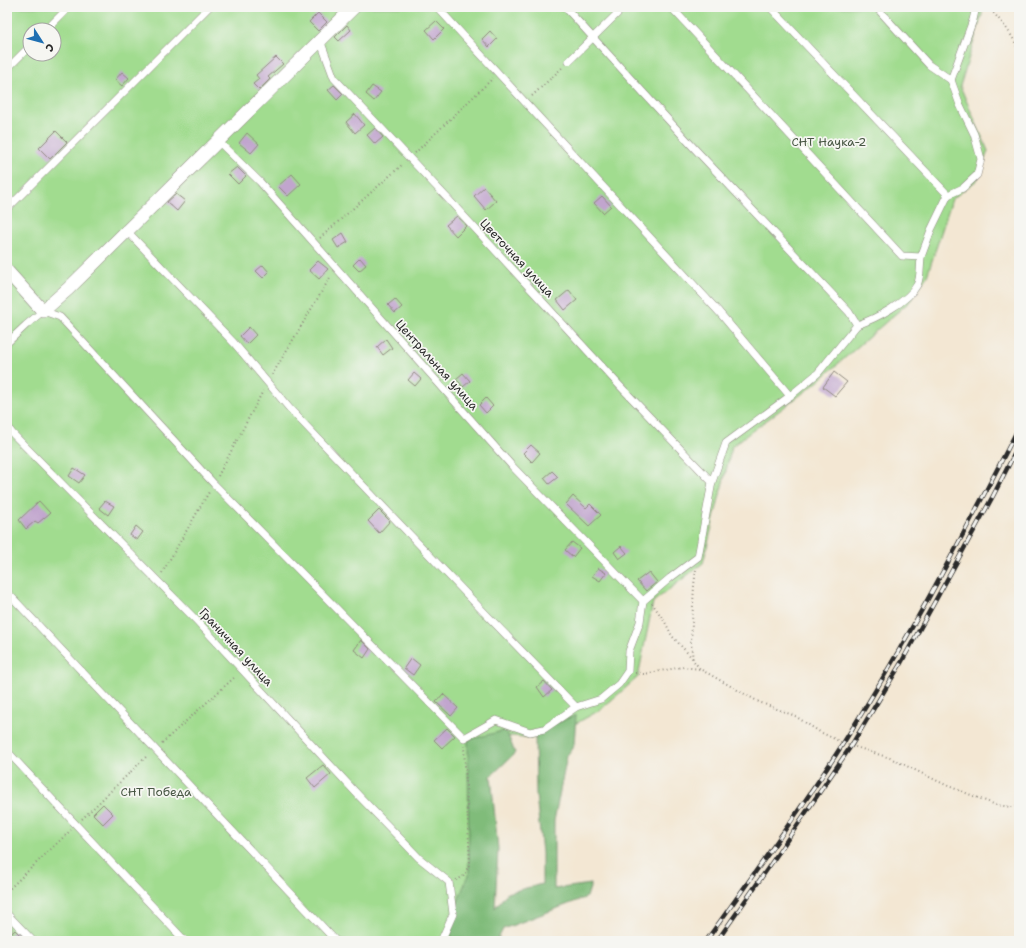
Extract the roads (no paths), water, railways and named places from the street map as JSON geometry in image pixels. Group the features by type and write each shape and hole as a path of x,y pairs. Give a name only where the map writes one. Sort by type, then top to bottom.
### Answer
{"street":[{"path":"7,271 43,311 68,289 354,7"}],"lane":[{"path":"54,22 69,7"},
{"path":"7,209 209,7"},
{"path":"437,7 719,312 790,396"},
{"path":"565,7 694,148 849,312 857,325"},
{"path":"569,61 624,7"},
{"path":"671,7 902,256 921,257"},
{"path":"770,7 948,195"},
{"path":"7,343 43,311 60,317 214,484 464,738 496,720 530,732 544,729 576,707 601,700 619,684 628,671 629,651 640,622 643,601 698,557 712,482 726,443 818,374 857,325 871,320 908,297 918,284 921,257 931,230 948,195 963,188 977,175 981,159 974,134 960,105 951,80 929,65 876,7"},
{"path":"951,80 973,20 976,7"},
{"name":"Цветочная улица","path":"320,40 334,78 619,385 712,482"},
{"path":"7,69 22,54"},
{"name":"Центральная улица","path":"218,141 260,182 512,466 643,601"},
{"path":"127,231 234,343 290,409 576,707"},
{"name":"Граничная улица","path":"7,426 12,433 158,581 243,670 360,797 419,858 449,882 453,914 441,941"},
{"path":"7,592 336,941"},
{"path":"7,751 185,941"},
{"path":"7,914 33,941"}],"railway":[{"path":"706,941 811,792 868,704 935,586 1019,427"},
{"path":"717,941 851,746 901,663 993,496 1019,445"}],"park label":[{"name":"СНТ Наука-2","path":"829,142"},
{"name":"СНТ Победа","path":"156,792"}]}
